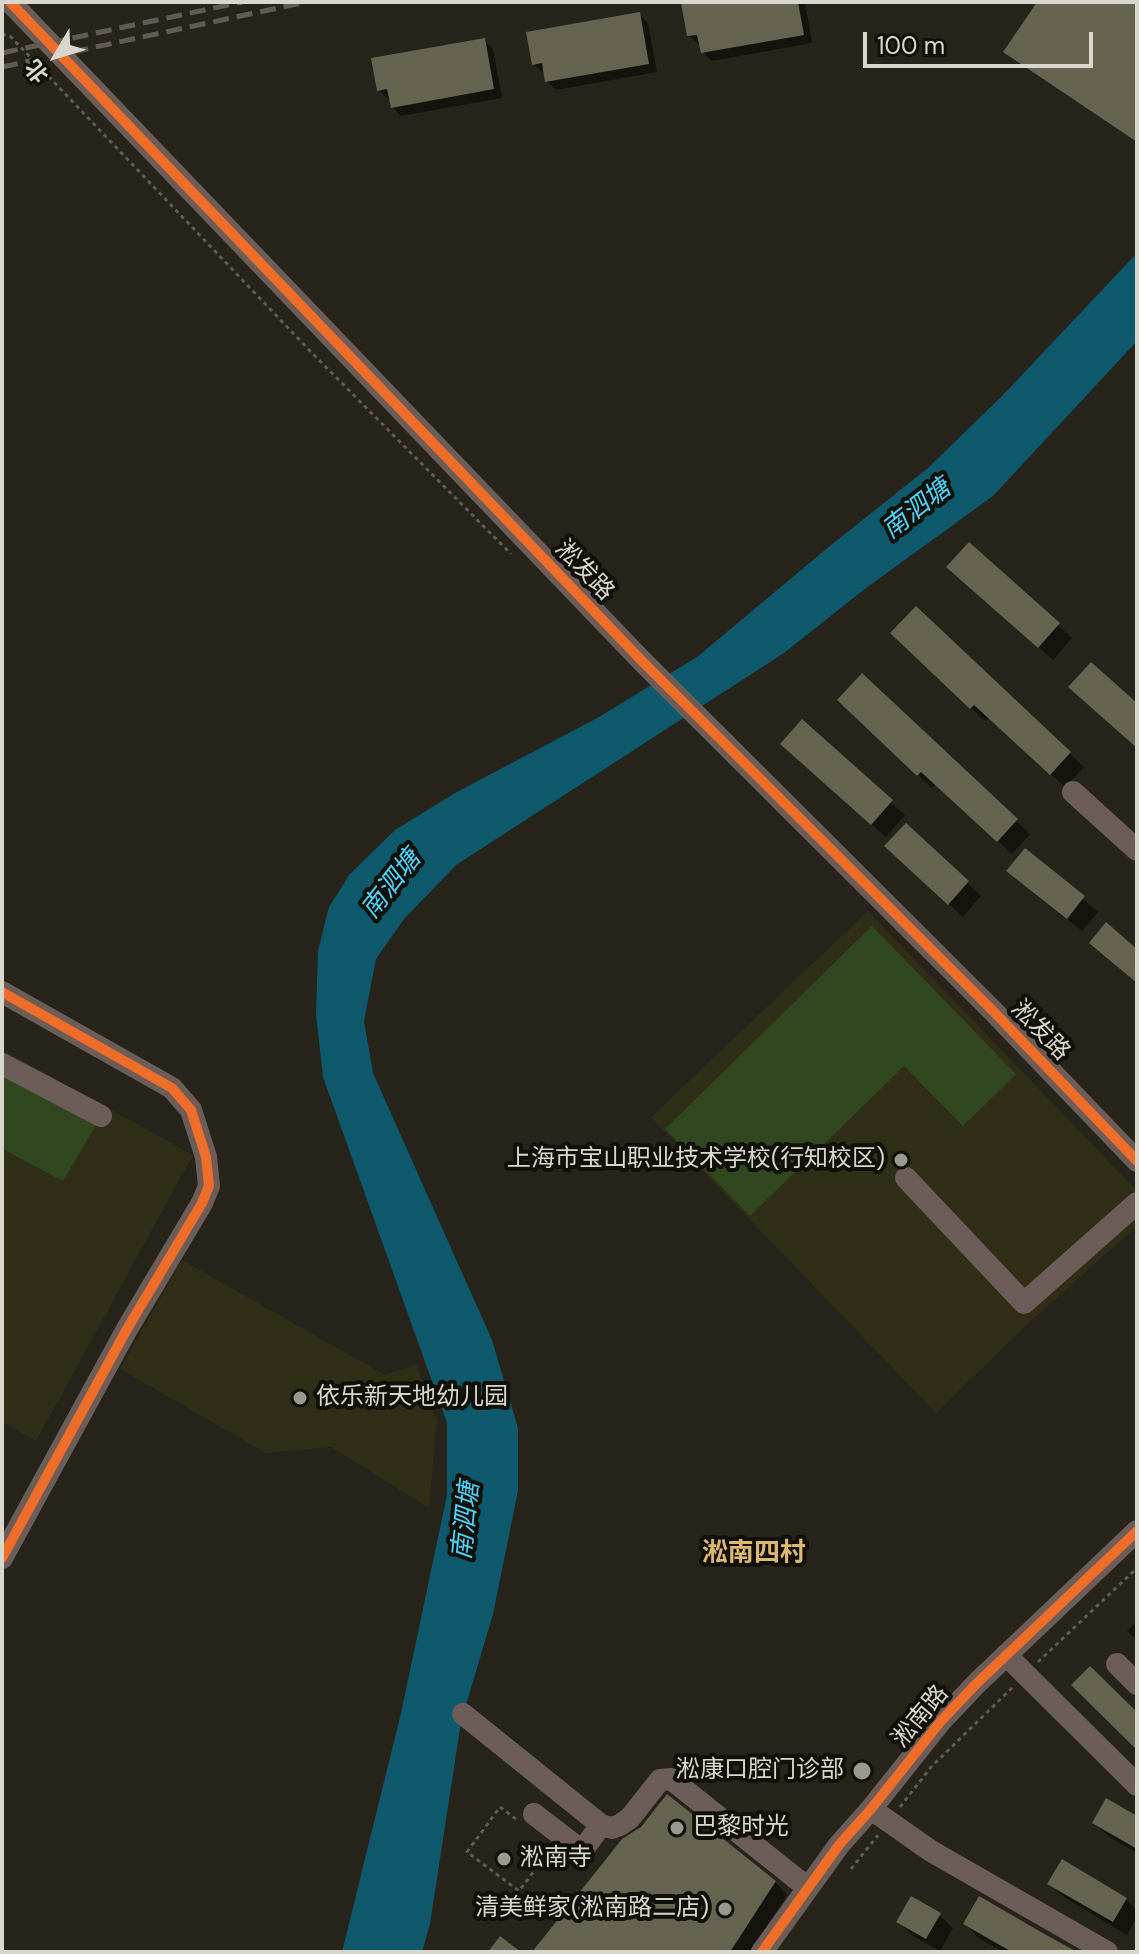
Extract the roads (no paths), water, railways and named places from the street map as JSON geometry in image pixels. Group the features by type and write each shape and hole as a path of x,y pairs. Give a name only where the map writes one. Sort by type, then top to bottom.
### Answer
{"street":[{"name":"淞发路","path":"10,2 641,660 994,1012 1137,1161"},
{"path":"1073,792 1137,850"},
{"path":"2,992 172,1088 191,1110 206,1157 209,1186 2,1558"},
{"path":"2,1064 101,1116"},
{"path":"906,1178 1024,1303 1137,1203"},
{"name":"淞南路","path":"762,1952 839,1845 880,1815 941,1721 1137,1531"},
{"path":"1006,1655 1137,1785"},
{"path":"1117,1664 1137,1684"},
{"path":"463,1714 601,1825 612,1828 620,1825 630,1818 660,1780 671,1779 808,1888"},
{"path":"534,1814 582,1851 601,1825"},
{"path":"880,1815 931,1851 1107,1952"}],"water":[{"name":"南泗塘","path":"1137,253 1137,341 993,496 866,588 784,653 456,865 404,919 376,959 364,1021 373,1073 492,1340 518,1428 518,1491 493,1614 461,1722 430,1924 422,1952 342,1952 401,1713 447,1495 447,1423 323,1077 316,1015 318,951 329,907 350,874 395,830 455,793 599,717 697,657 928,468 1002,396"}],"railway":[{"path":"2,53 242,2"},
{"path":"2,67 306,2"}],"place":[{"name":"上海市宝山职业技术学校(行知校区)","path":"901,1160"},
{"name":"依乐新天地幼儿园","path":"300,1398"},
{"name":"淞康口腔门诊部","path":"862,1771"},
{"name":"巴黎时光","path":"677,1828"},
{"name":"淞南寺","path":"504,1859"},
{"name":"清美鲜家(淞南路二店)","path":"725,1909"}],"district":[{"name":"淞南四村","path":"754,1554"}]}
